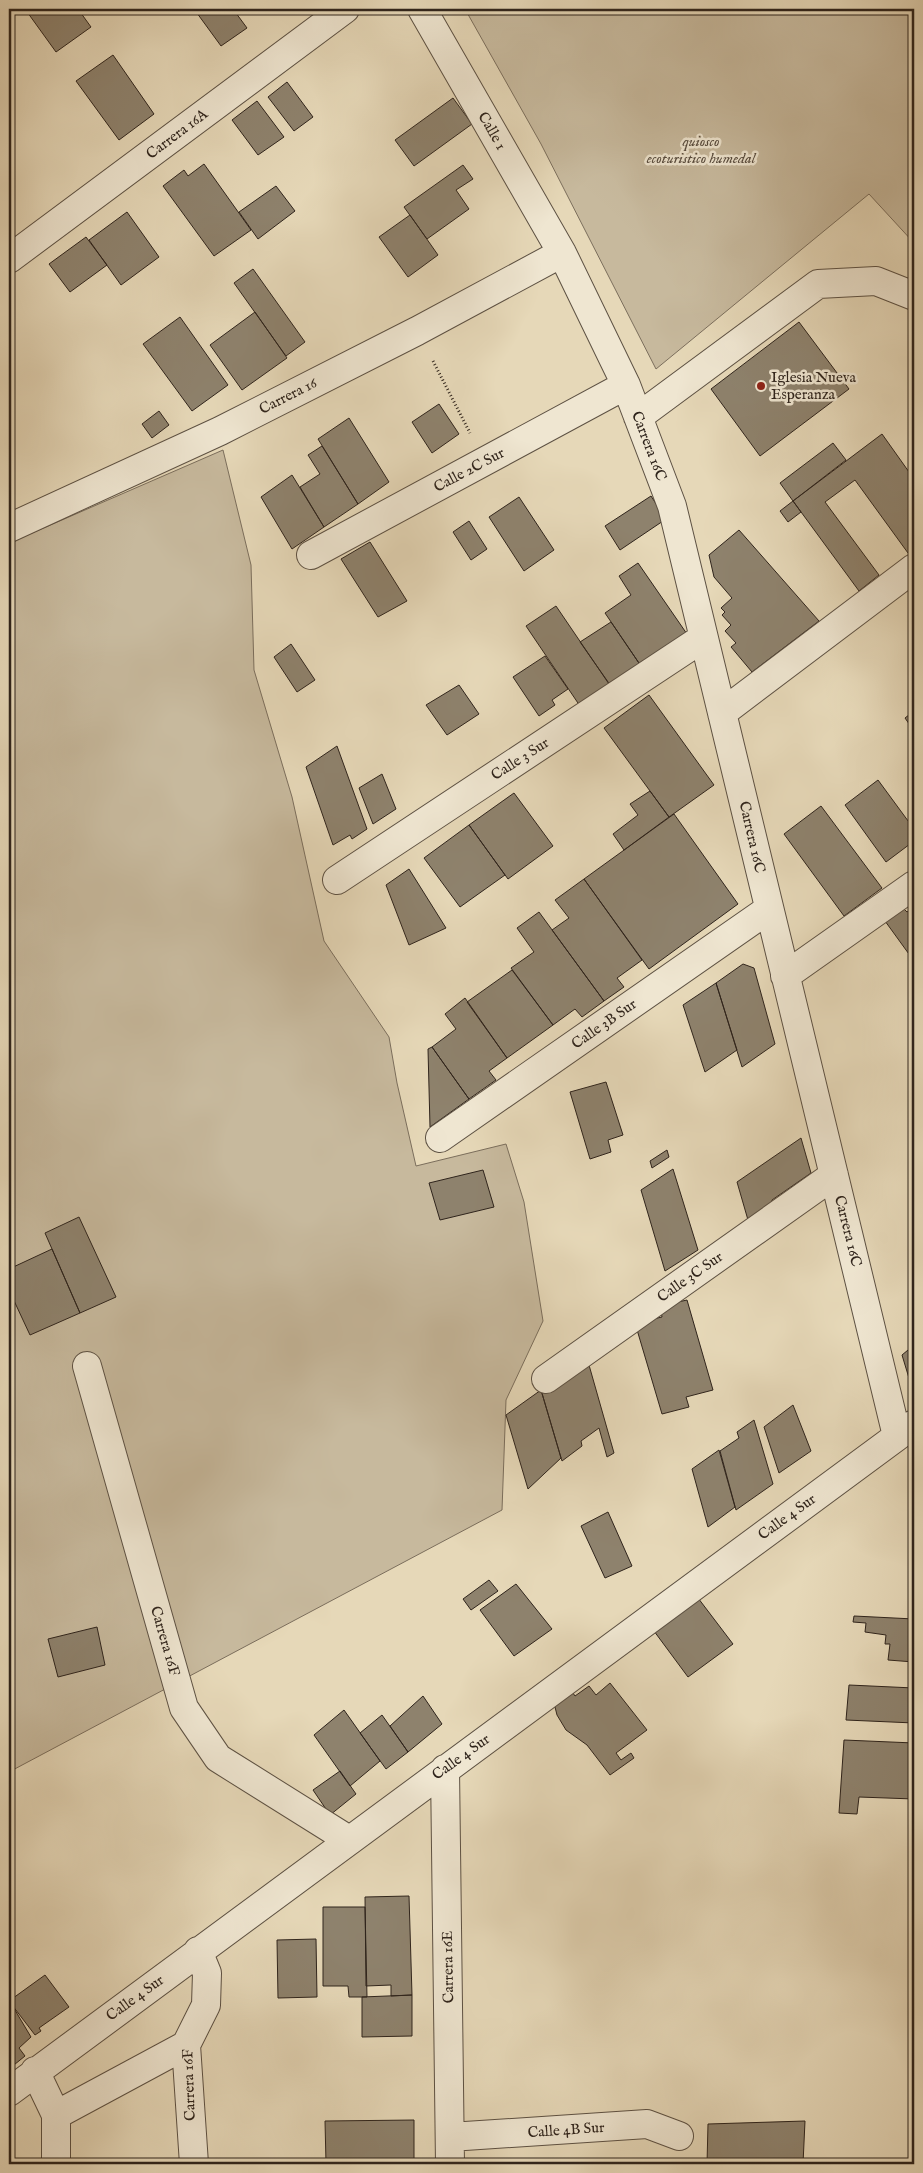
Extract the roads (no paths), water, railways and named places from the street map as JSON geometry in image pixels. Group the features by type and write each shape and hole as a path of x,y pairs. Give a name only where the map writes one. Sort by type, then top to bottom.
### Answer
{"street":[{"name":"Carrera 16A","path":"9,259 345,9"},
{"name":"Calle 1","path":"422,9 562,253"},
{"name":"Carrera 16","path":"9,528 220,430 417,332 562,253"},
{"name":"Carrera 16C","path":"562,253 626,384 672,506 834,1175 906,1430"},
{"path":"638,416 818,284 876,281 914,296"},
{"name":"Calle 2C Sur","path":"310,556 626,384"},
{"path":"722,713 914,568"},
{"name":"Calle 3 Sur","path":"337,880 704,638"},
{"path":"785,976 914,885"},
{"name":"Calle 3B Sur","path":"440,1138 769,910"},
{"name":"Calle 3C Sur","path":"546,1379 834,1175"},
{"name":"Carrera 16F","path":"87,1366 184,1708 218,1758 349,1840"},
{"name":"Calle 4 Sur","path":"9,2092 906,1430"},
{"name":"Carrera 16E","path":"445,1769 450,2164"},
{"name":"Carrera 16F","path":"194,2164 186,2045 206,2005 207,1973 198,1951"},
{"path":"56,2115 186,2045"},
{"path":"35,2071 56,2115 56,2164"},
{"name":"Calle 4B Sur","path":"450,2137 647,2124 679,2136"}],"place":[{"name":"Iglesia Nueva Esperanza","path":"761,386"}],"park label":[{"name":"quiosco ecoturistico humedal","path":"701,150"}]}
